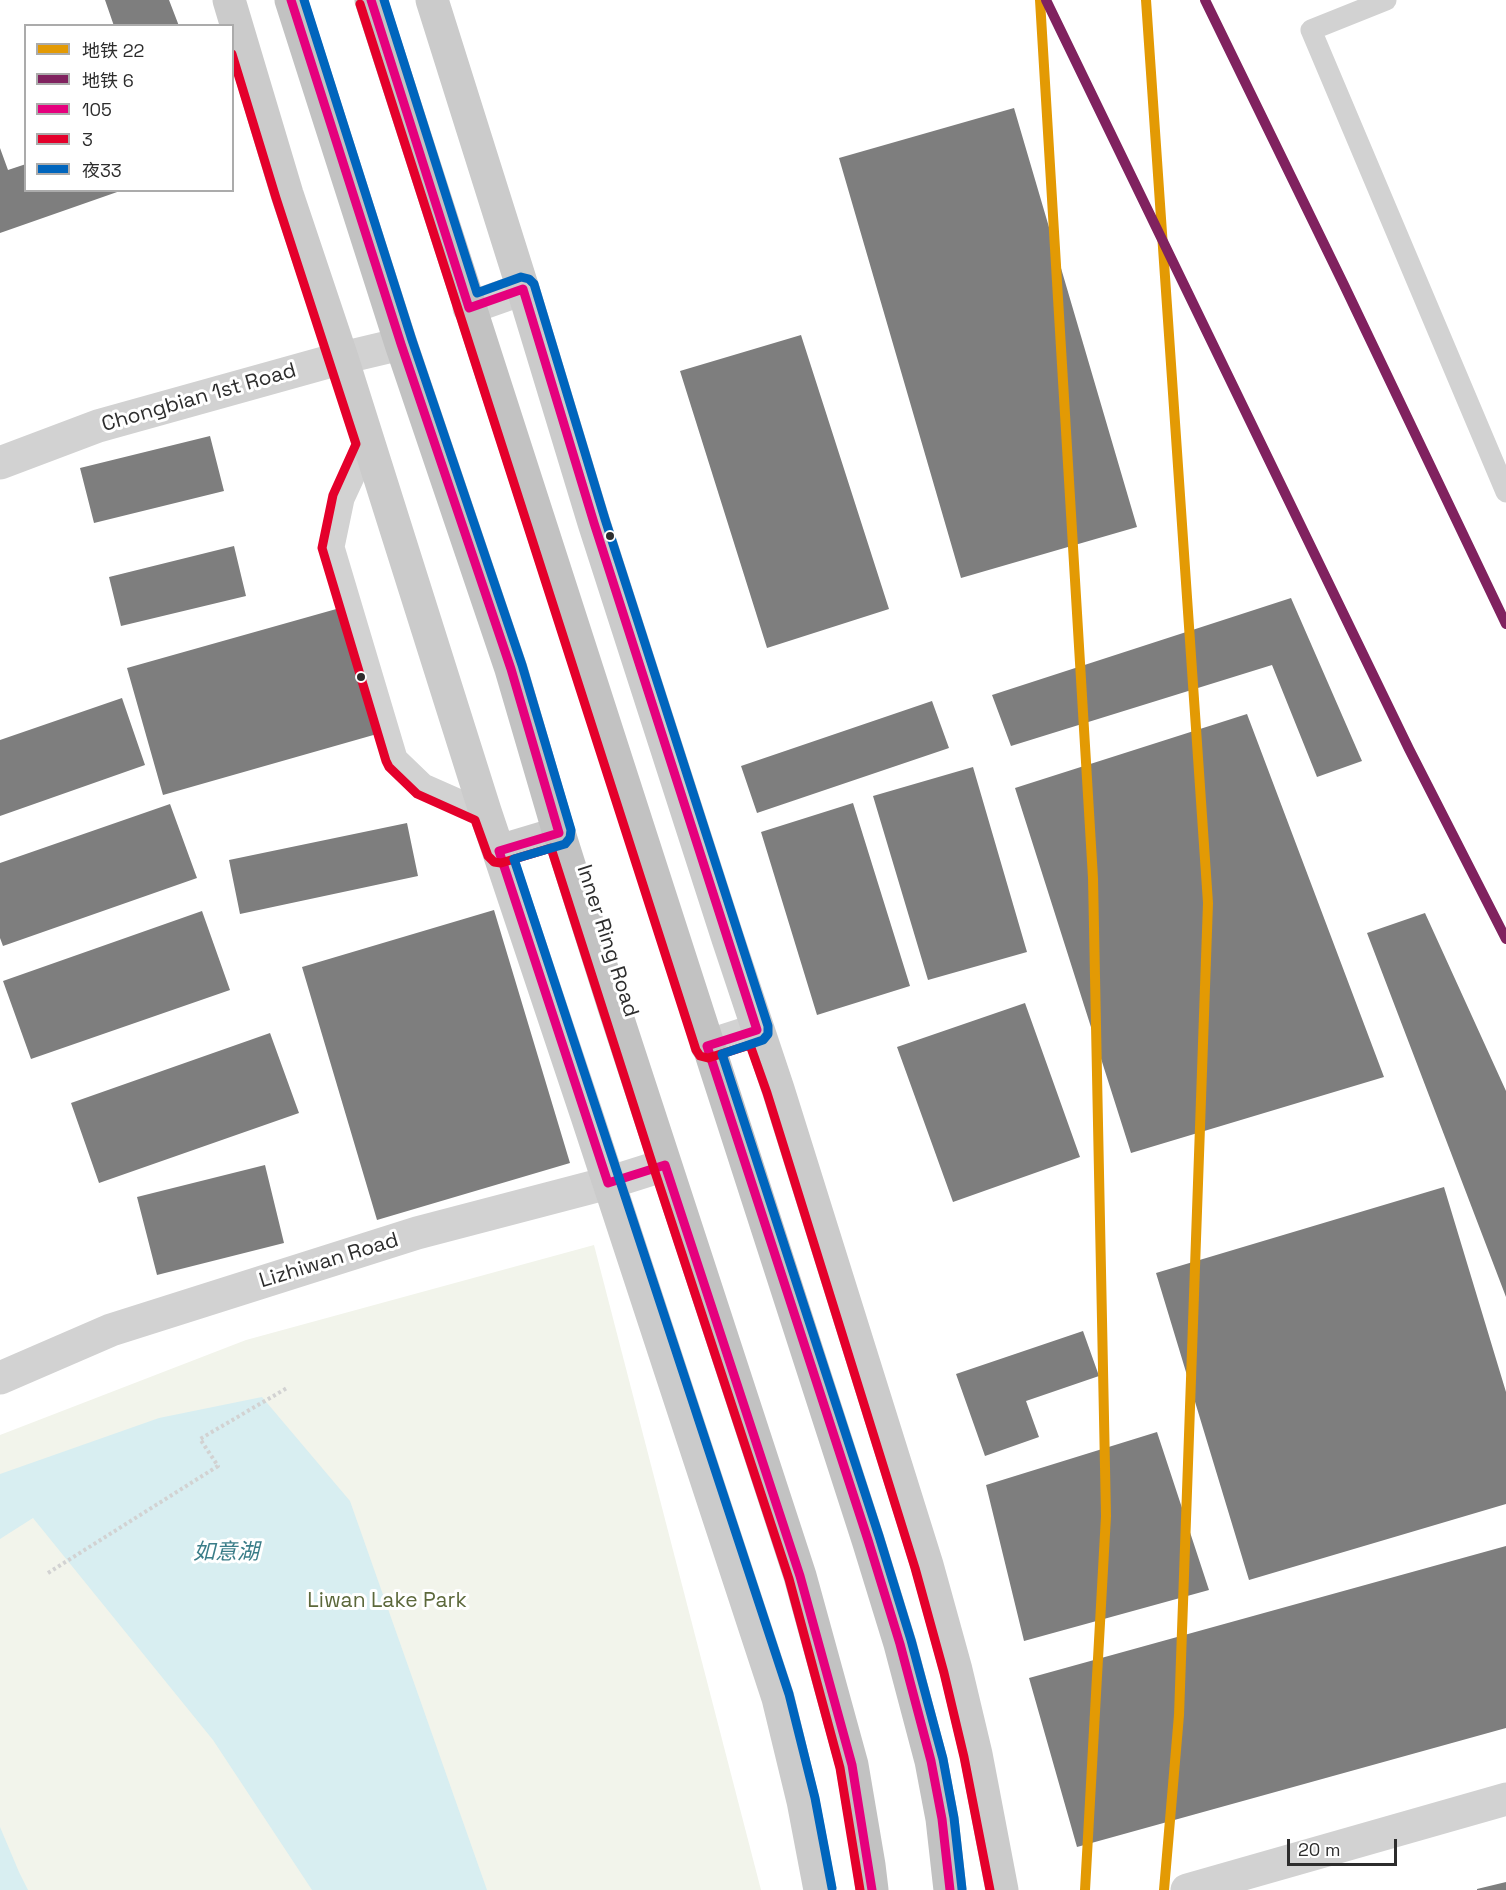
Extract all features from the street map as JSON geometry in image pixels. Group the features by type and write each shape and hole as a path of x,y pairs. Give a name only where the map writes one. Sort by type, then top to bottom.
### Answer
{"highway":[{"path":"291,0 401,344 511,669 559,833 800,1576 852,1765 872,1890"},
{"name":"Inner Ring Road","path":"307,0 604,934 780,1478 844,1712 874,1862 877,1890"},
{"path":"370,0 900,1644 931,1761 942,1819 950,1890"},
{"path":"370,0 532,519 890,1635 921,1743 934,1814 944,1890"}],"main road":[{"path":"229,0 287,194 342,358 485,811 778,1698 803,1801 820,1890"},
{"path":"432,0 594,523 778,1089 927,1564 976,1754 1002,1890"},
{"path":"499,851 559,833"}],"street":[{"path":"470,308 523,289"},
{"name":"Chongbian 1st Road","path":"0,462 98,426 342,358 401,344"},
{"path":"708,1046 757,1030"},
{"name":"Lizhiwan Road","path":"0,1378 111,1330 417,1233 608,1183 665,1165"},
{"path":"1187,1890 1506,1799"}],"lane":[{"path":"1386,0 1311,30 1506,492"},
{"path":"369,445 344,499 334,547 397,758 424,784 485,811"}],"path":[{"path":"48,1573 218,1466 200,1439 287,1388"}],"green space":[{"name":"Liwan Lake Park","path":"594,1245 761,1890 0,1890 0,1435 246,1340"}],"water":[{"name":"如意湖","path":"262,1397 350,1501 487,1890 312,1890 213,1740 33,1518 0,1539 0,1474 159,1418"},
{"path":"0,1827 19,1872 28,1890 0,1890"}],"building":[{"path":"105,0 169,0 178,24 113,24"},
{"path":"1014,108 1137,527 961,578 839,158"},
{"path":"0,148 8,170 24,165 24,192 117,192 0,233"},
{"path":"801,335 889,609 767,648 680,371"},
{"path":"210,436 224,491 94,523 80,468"},
{"path":"234,546 246,596 121,626 109,577"},
{"path":"1291,598 1362,761 1317,777 1272,665 1011,746 992,695"},
{"path":"347,606 384,732 163,795 127,668"},
{"path":"122,698 145,765 0,816 0,740"},
{"path":"932,701 949,748 757,813 741,766"},
{"path":"1247,714 1384,1077 1131,1153 1015,788"},
{"path":"973,767 1027,952 928,980 873,796"},
{"path":"853,803 910,986 817,1015 761,832"},
{"path":"170,804 197,878 3,946 0,938 0,863"},
{"path":"407,823 418,876 240,914 229,860"},
{"path":"494,910 570,1163 377,1220 302,967"},
{"path":"202,911 230,990 31,1059 3,981"},
{"path":"1425,913 1506,1091 1506,1297 1367,933"},
{"path":"1025,1003 1080,1157 953,1202 897,1047"},
{"path":"270,1033 299,1113 99,1183 71,1103"},
{"path":"265,1165 284,1243 157,1275 137,1197"},
{"path":"1444,1187 1506,1392 1506,1504 1249,1580 1156,1273"},
{"path":"1083,1331 1099,1376 1026,1401 1039,1437 985,1456 956,1374"},
{"path":"1157,1432 1209,1590 1024,1641 986,1485"},
{"path":"1506,1546 1506,1728 1077,1847 1029,1678"},
{"path":"1506,1882 1506,1890 1477,1890 1477,1889"}],"metro line":[{"name":"22","path":"1040,0 1093,878 1106,1516 1085,1890"},
{"name":"6","path":"1046,0 1409,749 1506,939"},
{"name":"22","path":"1146,0 1208,903 1179,1715 1164,1890"},
{"name":"6","path":"1205,0 1506,624"}],"transit line":[{"name":"105","path":"291,0 401,344 511,669 559,833 499,851 608,1183 665,1165 800,1576 852,1765 872,1890"},
{"name":"夜33","path":"304,0 412,340 522,665 571,830 570,838 565,844 514,859 789,1694 815,1798 832,1888"},
{"name":"105","path":"371,0 469,308 523,289 594,523 757,1030 707,1046 900,1644 931,1761 942,1819 950,1890"},
{"name":"夜33","path":"384,0 477,293 521,277 529,279 534,284 605,519 768,1026 768,1034 763,1040 722,1054 911,1640 943,1759 954,1818 962,1889"},
{"name":"3","path":"360,4 696,1050 700,1056 708,1058 750,1045 767,1093 915,1568 964,1757 990,1890"},
{"name":"3","path":"234,61 356,444 333,495 322,548 386,761 389,767 417,794 475,820 488,856 494,862 501,863 551,848 789,1579 840,1768 860,1890"}]}
